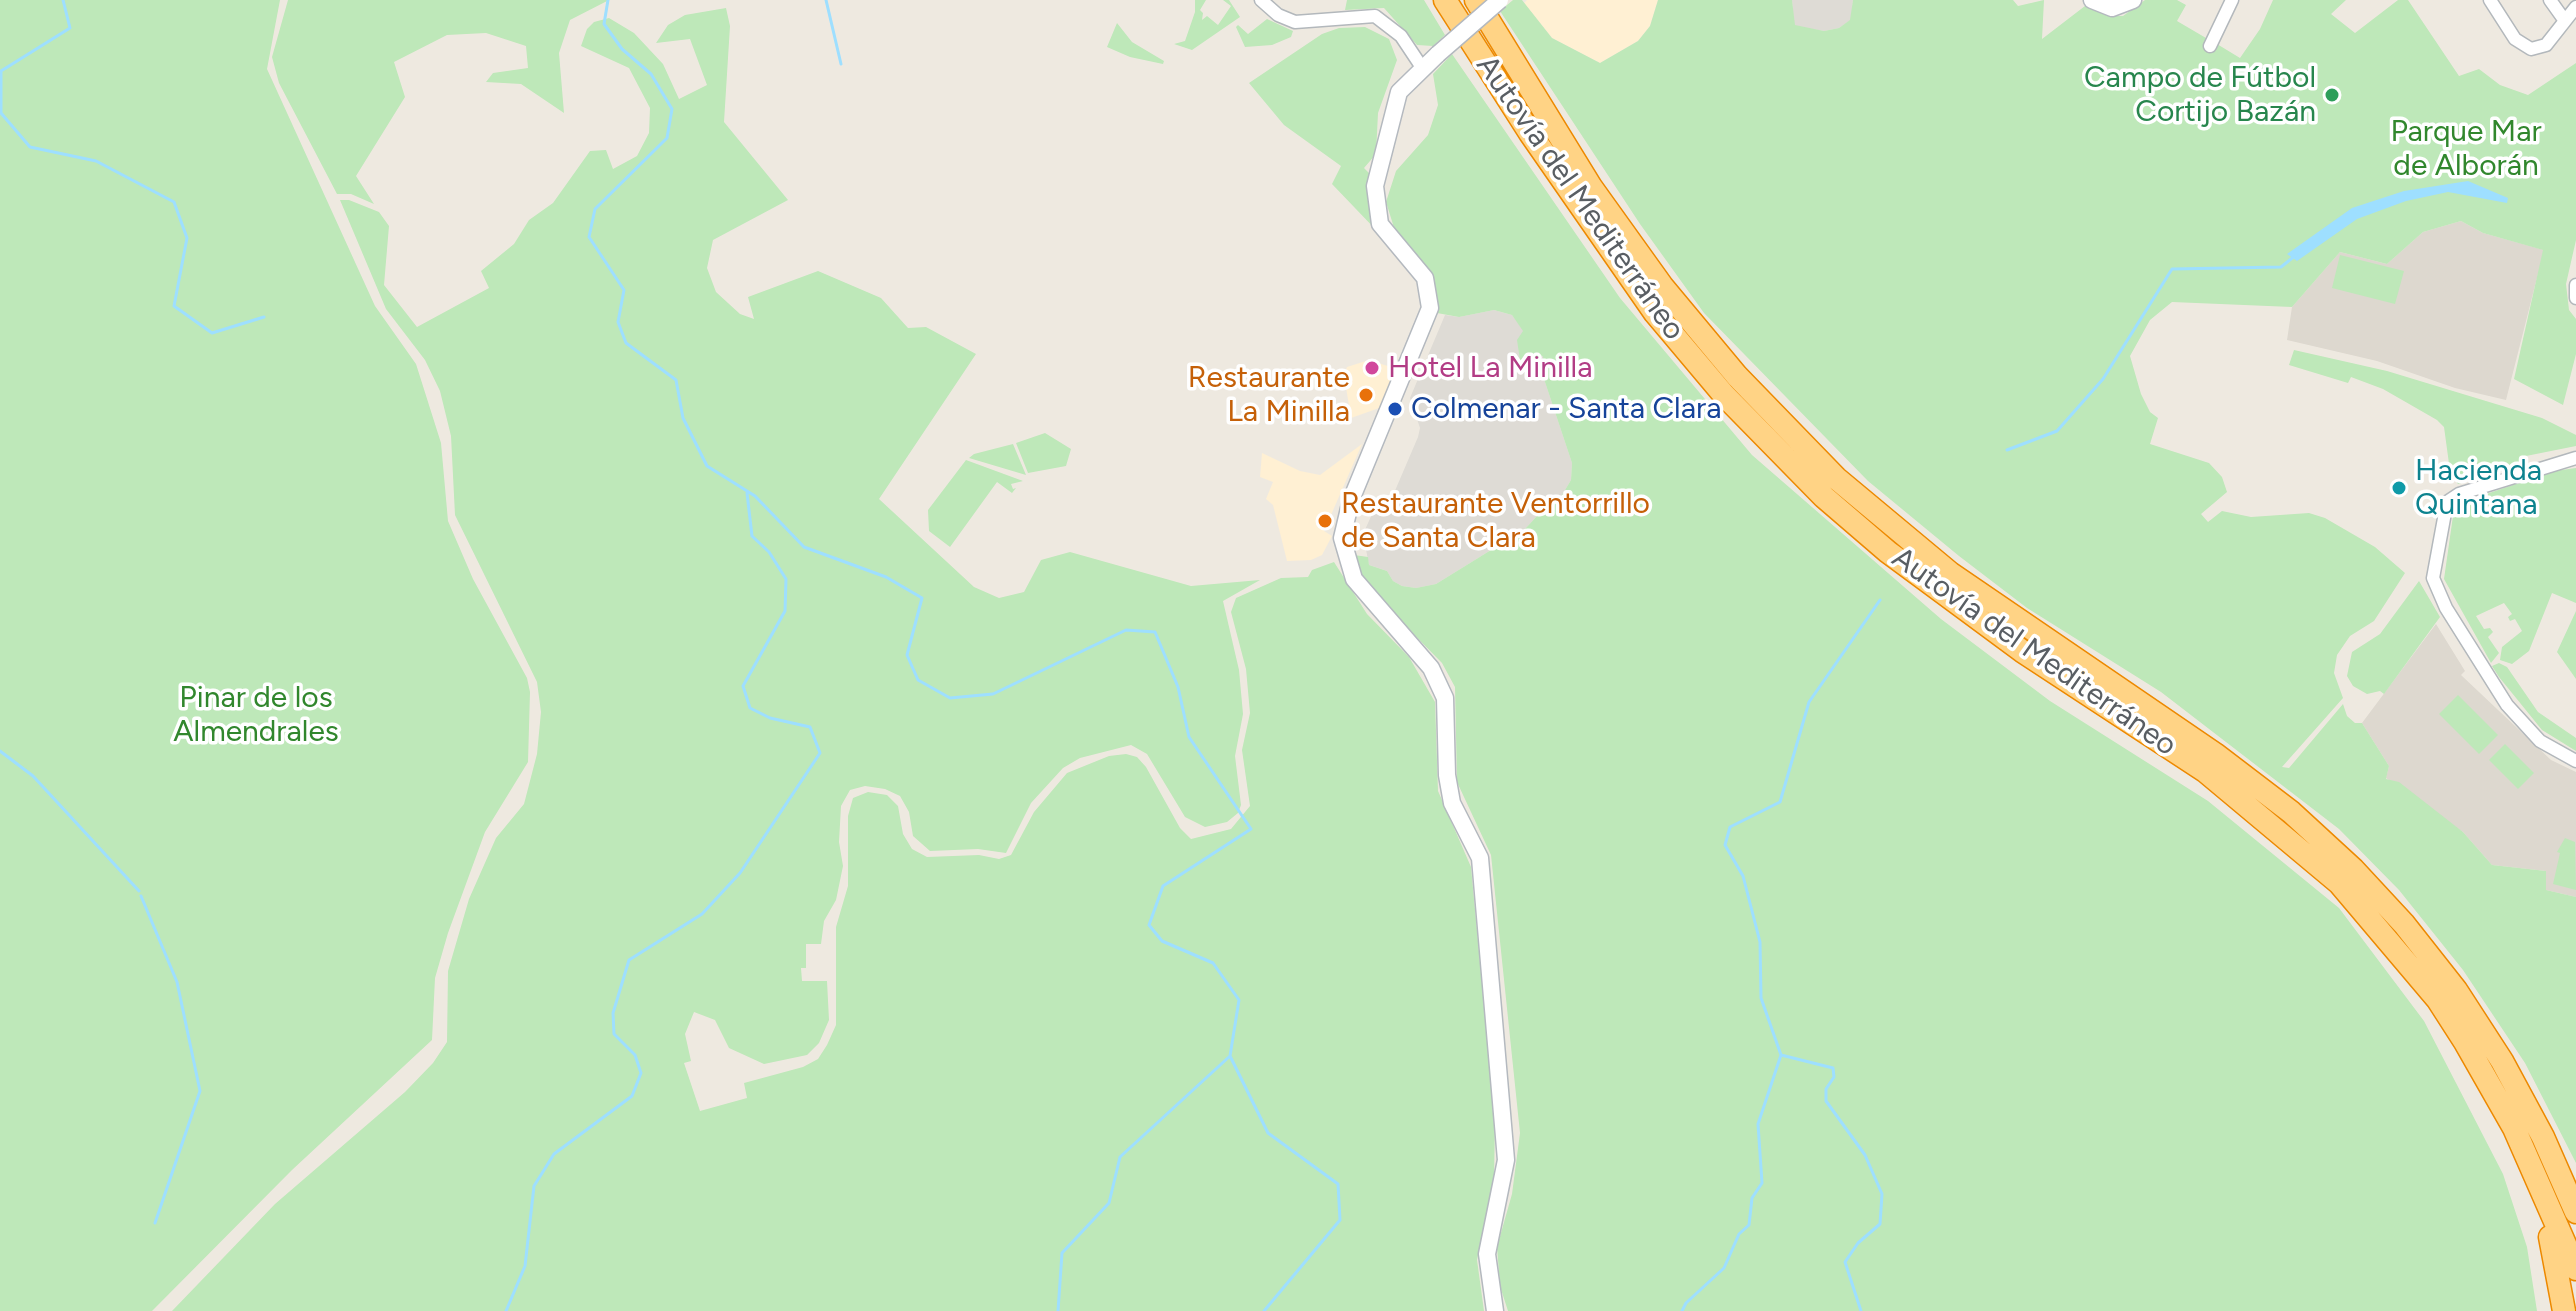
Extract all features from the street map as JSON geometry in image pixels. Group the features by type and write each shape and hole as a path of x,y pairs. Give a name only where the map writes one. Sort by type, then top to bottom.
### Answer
{"highway":[{"name":"Autovía del Mediterráneo","path":"1445,0 1530,133 1655,313 1724,395 1824,497 1888,552 2022,651 2205,771 2339,883 2438,1000 2496,1093 2576,1269"},
{"name":"Autovía del Mediterráneo","path":"1476,0 1591,187 1662,286 1737,376 1836,478 1950,573 2215,754 2291,812 2353,869 2404,924 2456,990 2502,1061 2543,1137 2576,1212"},
{"path":"2535,1174 2558,1271 2564,1311"}],"main road":[{"path":"1495,1311 1487,1254 1506,1160 1480,858 1452,803 1447,775 1445,698 1431,668 1354,579 1343,549 1351,500 1430,308 1425,278 1385,231 1376,206 1375,186 1399,92 1421,66 1500,0"},
{"path":"2092,0 2112,8 2133,0"}],"street":[{"path":"1261,0 1278,15 1295,22 1375,16 1401,36 1421,66"},
{"path":"2210,46 2232,0"},
{"path":"2490,0 2515,39 2531,49 2546,45 2576,7"},
{"path":"2550,0 2565,21"},
{"path":"2576,285 2576,298"},
{"path":"2576,458 2459,494 2447,502 2433,578 2438,594 2507,705 2540,741 2576,761"}],"shaded area":[{"path":"1527,0 1658,0 1650,26 1638,41 1600,63 1552,38 1524,3"},
{"path":"1792,0 1853,0 1851,20 1839,28 1824,31 1794,26"},
{"path":"2461,221 2483,233 2544,250 2506,400 2455,388 2377,361 2287,340 2292,307 2340,252 2387,264 2423,232"},
{"path":"1494,310 1512,315 1543,355 1544,379 1572,463 1571,480 1559,500 1549,503 1525,529 1436,584 1416,588 1402,586 1393,581 1387,571 1369,565 1363,534 1374,510 1394,493 1418,437 1420,428 1410,398 1445,315 1459,317"},
{"path":"1369,360 1400,370 1382,407 1351,418 1344,375 1347,367"},
{"path":"1362,444 1324,531 1332,536 1322,555 1311,560 1287,561 1273,505 1266,499 1273,482 1260,477 1262,453 1300,471 1320,475"},
{"path":"2436,624 2465,671 2461,675 2551,760 2576,772 2576,897 2546,890 2546,871 2492,865 2463,832 2386,778 2389,766 2362,723"}],"green space":[{"name":"Pinar de los Almendrales","path":"0,0 280,0 267,69 375,306 416,364 441,443 448,521 473,579 527,678 530,692 528,762 485,832 448,933 435,978 432,1040 292,1170 152,1311 0,1311"},
{"path":"288,0 609,0 570,20 559,53 564,113 521,84 486,82 493,73 528,68 526,46 486,33 447,35 394,62 405,97 356,176 374,204 351,194 337,194 279,83 272,57"},
{"path":"1195,0 1206,0 1200,10 1202,20 1207,16 1218,25 1231,6 1223,0 1229,0 1240,17 1192,50 1174,44 1185,41 1195,12"},
{"path":"1347,0 1424,0 1445,35 1433,46 1417,45 1384,8 1345,10"},
{"name":"Parque Mar de Alborán","path":"1513,0 1522,0 1552,38 1600,63 1638,41 1650,26 1658,0 1792,0 1795,25 1824,31 1839,28 1850,20 1853,0 2013,0 2018,6 2044,0 2042,39 2085,6 2112,16 2123,16 2145,0 2177,0 2186,5 2177,21 2206,38 2205,43 2214,47 2217,44 2240,58 2260,29 2273,0 2346,0 2331,14 2355,33 2398,0 2408,0 2459,76 2479,69 2500,85 2528,95 2576,63 2576,240 2566,284 2569,310 2576,319 2576,354 2563,405 2514,379 2543,250 2483,233 2461,221 2423,232 2387,264 2340,252 2292,307 2172,302 2150,320 2130,356 2141,394 2150,412 2158,418 2150,444 2209,463 2222,477 2227,492 2201,514 2208,522 2222,511 2251,517 2309,513 2325,518 2375,547 2405,573 2374,621 2350,636 2337,655 2334,673 2343,698 2282,767 2289,768 2343,704 2347,716 2355,723 2362,723 2389,766 2386,779 2399,782 2463,832 2492,865 2546,871 2546,890 2576,897 2576,1163 2525,1063 2463,970 2399,890 2339,829 2161,692 2027,608 1959,556 1868,481 1704,313 1640,224 1500,11"},
{"path":"726,8 730,26 724,122 788,200 713,240 707,268 716,292 740,314 754,319 748,297 818,271 881,298 908,328 926,327 976,354 879,499 974,587 999,598 1024,592 1041,560 1070,552 1191,586 1260,580 1223,601 1239,670 1243,714 1235,756 1241,805 1238,813 1227,822 1205,827 1185,817 1147,754 1131,745 1080,758 1063,768 1031,803 1006,853 978,849 930,851 913,836 909,812 900,796 885,789 865,786 850,790 841,806 839,842 843,866 836,900 824,921 821,944 806,944 806,968 801,968 802,981 827,981 829,1020 819,1043 807,1055 764,1064 729,1048 715,1020 694,1012 685,1034 691,1061 684,1063 700,1111 747,1098 744,1083 803,1067 818,1059 827,1045 836,1025 836,927 848,886 848,816 853,798 868,792 887,795 898,806 903,834 912,849 927,857 979,855 999,859 1011,855 1034,812 1067,773 1109,756 1126,754 1137,757 1146,767 1180,828 1191,839 1231,829 1250,806 1242,750 1250,713 1246,669 1231,612 1236,598 1281,578 1308,577 1312,570 1334,562 1367,614 1409,657 1435,702 1438,791 1471,867 1495,1123 1494,1178 1477,1260 1484,1311 172,1311 275,1204 405,1092 433,1063 447,1042 448,971 469,899 496,838 524,804 537,754 541,712 537,682 455,515 451,436 440,391 425,360 386,309 340,200 349,200 379,212 389,226 384,285 417,327 489,288 481,271 514,244 529,220 553,203 590,151 606,150 613,169 637,156 649,133 650,108 629,68 581,46 587,29 594,22 609,18 634,33 663,64 679,99 707,85 690,39 656,43 668,25 685,15"},
{"path":"1267,19 1293,31 1291,37 1272,45 1245,47 1236,27 1238,25 1248,34"},
{"path":"1117,23 1132,42 1164,61 1163,64 1130,57 1107,47"},
{"path":"1365,27 1389,39 1397,60 1378,113 1376,154 1364,168 1370,174 1370,212 1378,232 1332,184 1341,166 1284,125 1249,83 1322,34 1339,28"},
{"path":"1452,54 1620,298 1752,455 1941,619 2050,701 2208,801 2339,908 2424,1021 2503,1174 2527,1247 2537,1311 1508,1311 1500,1286 1497,1247 1512,1194 1520,1133 1491,855 1457,782 1455,687 1442,663 1380,600 1362,576 1354,555 1368,557 1369,565 1387,571 1393,581 1402,586 1416,588 1436,584 1525,529 1549,503 1559,500 1571,480 1572,463 1544,379 1543,356 1520,360 1517,340 1523,331 1512,315 1494,310 1459,317 1437,313 1437,293 1429,274 1396,234 1386,202 1396,171 1428,135 1438,105 1433,74"},
{"path":"2340,255 2404,271 2395,304 2332,288"},
{"path":"2294,350 2387,371 2542,418 2576,435 2576,446 2521,457 2520,464 2458,484 2450,471 2444,427 2437,420 2383,389 2351,377 2348,383 2289,365"},
{"path":"1045,433 1071,449 1066,466 1028,473 1016,443"},
{"path":"1013,444 1026,475 969,458 974,454"},
{"path":"966,460 1023,481 1011,484 1013,489 1016,488 1012,493 997,482 950,547 929,531 928,510"},
{"path":"2576,468 2576,603 2552,593 2529,651 2512,664 2500,660 2502,647 2522,631 2515,619 2510,621 2508,617 2512,614 2504,603 2476,616 2484,629 2490,628 2493,632 2488,637 2499,653 2491,663 2444,579 2454,509 2457,504 2554,471"},
{"path":"2419,581 2440,617 2384,694 2380,691 2367,694 2353,686 2347,676 2352,652 2380,634"},
{"path":"2576,611 2576,679 2557,652"},
{"path":"2499,663 2507,667 2538,712 2576,738 2576,751 2542,730 2492,666"},
{"path":"2458,695 2498,735 2479,754 2439,714"},
{"path":"2505,744 2534,773 2518,789 2489,760"},
{"path":"2565,838 2575,842 2576,890 2553,884 2560,853 2557,852"}],"water":[{"path":"2468,181 2508,198 2507,203 2448,192 2406,201 2357,219 2297,261 2287,254 2352,208 2404,191"}],"waterway":[{"path":"63,0 70,28 1,71 1,113 30,147 96,161 174,202 187,238 174,306 212,333 264,317"},
{"path":"608,0 604,24 622,49 651,74 672,109 667,138 595,209 589,237 624,290 618,322 626,343 676,380 683,418 707,466 755,496 804,547 886,577 922,598 907,655 918,680 950,698 993,694 1126,630 1155,632 1178,687 1189,737 1251,829 1163,886 1149,925 1162,941 1213,963 1239,1000 1230,1056 1268,1133 1338,1184 1340,1220 1264,1311"},
{"path":"826,0 841,64"},
{"path":"2007,450 2057,431 2103,379 2172,269 2281,267 2296,255"},
{"path":"506,1311 525,1266 534,1186 554,1154 632,1096 641,1073 635,1055 614,1034 613,1013 629,960 702,914 740,873 820,753 810,727 770,718 750,708 743,686 785,611 786,579 769,552 752,536 747,493"},
{"path":"1861,1311 1845,1262 1858,1243 1880,1224 1882,1194 1865,1155 1826,1101 1826,1089 1834,1077 1833,1068 1781,1055 1761,998 1760,942 1743,876 1725,845 1730,827 1780,802 1809,702 1880,600"},
{"path":"0,751 33,776 139,891"},
{"path":"141,896 177,982 200,1091 155,1223"},
{"path":"1682,1311 1686,1303 1724,1268 1739,1234 1749,1225 1752,1198 1762,1183 1758,1124 1781,1055"},
{"path":"1058,1311 1062,1253 1109,1203 1120,1157 1230,1056"}],"place":[{"name":"Campo de Fútbol Cortijo Bazán","path":"2332,95"},
{"name":"Hotel La Minilla","path":"1372,368"},
{"name":"Restaurante La Minilla","path":"1366,395"},
{"name":"Colmenar - Santa Clara","path":"1395,409"},
{"name":"Hacienda Quintana","path":"2399,488"},
{"name":"Restaurante Ventorrillo de Santa Clara","path":"1325,521"}]}
